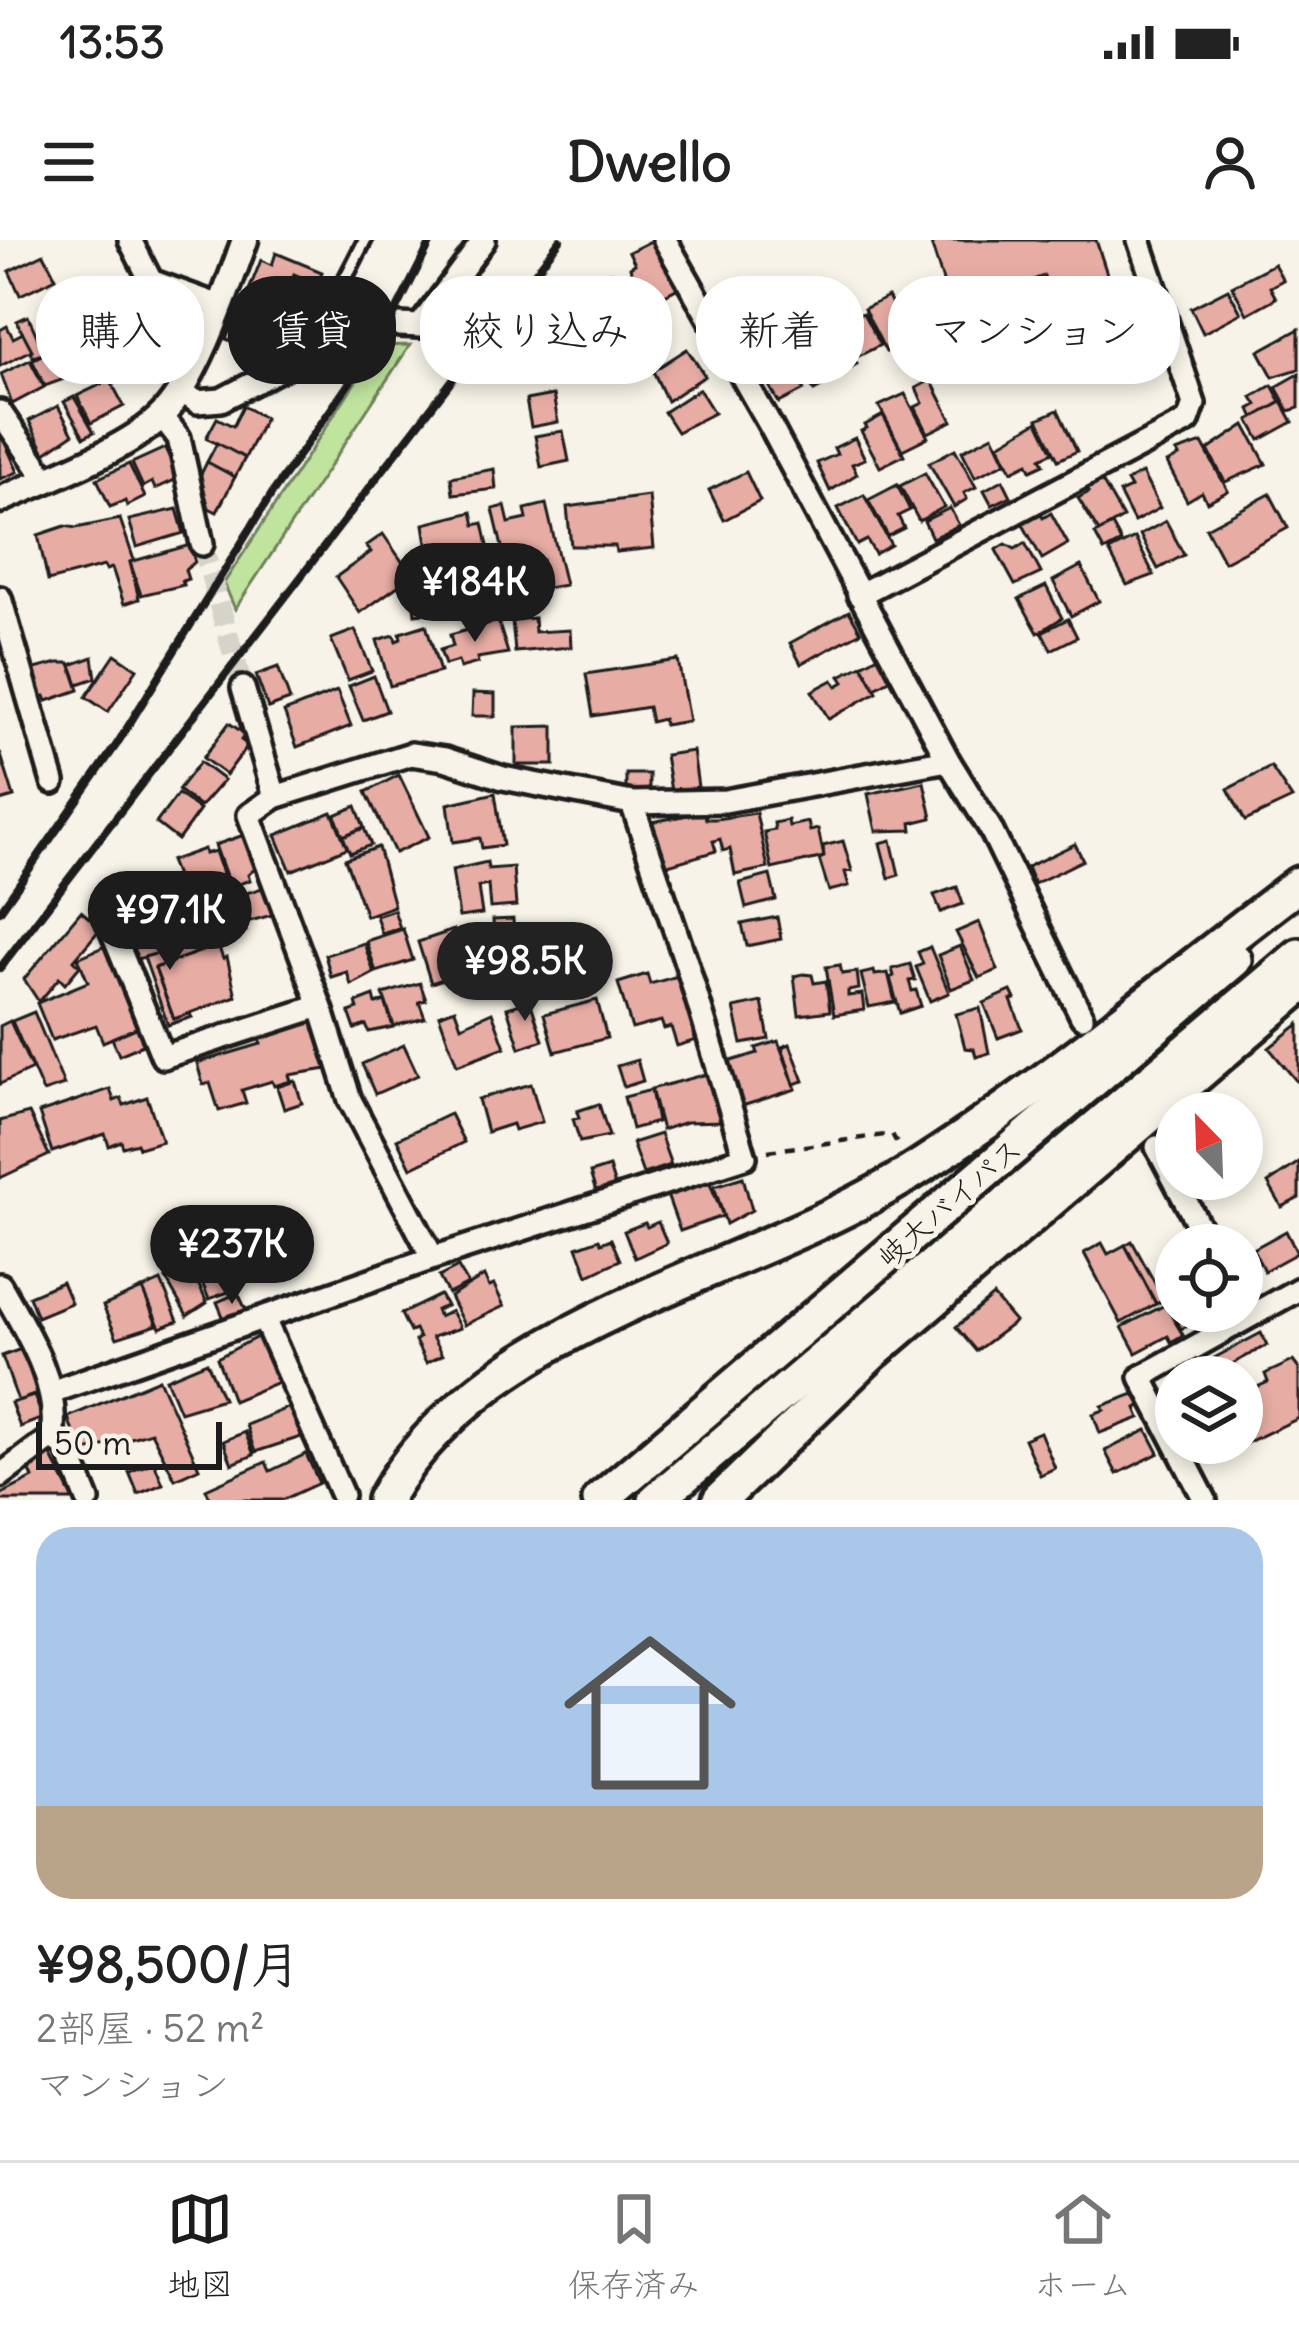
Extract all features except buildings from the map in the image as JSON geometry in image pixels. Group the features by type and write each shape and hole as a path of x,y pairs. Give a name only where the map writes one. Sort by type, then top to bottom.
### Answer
{"highway":[{"path":"384,1500 404,1465 467,1400 532,1355 633,1304 830,1219 911,1172 1060,1067 1299,884"},
{"name":"岐大バイパス","path":"600,1500 1299,904"},
{"name":"岐大バイパス","path":"656,1500 1299,956"},
{"path":"720,1500 785,1432 872,1353 1299,986"}],"street":[{"path":"130,240 151,281 220,306"},
{"path":"0,500 130,438 162,416 180,391 245,240"},
{"path":"399,326 420,326 484,240"},
{"path":"665,240 771,427 948,760 990,828 1082,1017"},
{"path":"860,595 1188,421 1194,404 1139,240"},
{"path":"180,391 197,402 221,400 252,384"},
{"path":"0,412 46,479"},
{"path":"162,416 179,438 202,544"},
{"path":"0,598 53,782"},
{"path":"243,688 275,797"},
{"path":"433,1258 350,1100 249,815 275,797 411,754 445,758 525,783 632,803 725,802 948,760"},
{"path":"51,1392 433,1258 745,1157 632,803"},
{"path":"105,914 164,1057 320,1006"},
{"path":"0,1285 26,1329 51,1392 55,1419 52,1436 0,1476"},
{"path":"1263,1304 1299,1289"},
{"path":"264,1319 342,1495"},
{"path":"1204,1500 1141,1377 1212,1332"},
{"path":"52,1436 67,1448 88,1500"}],"lane":[{"path":"347,276 365,240"}],"path":[{"path":"745,1157 892,1134 898,1145"}],"green space":[{"path":"396,345 410,345 396,366"},
{"path":"354,384 384,384 235,609 224,583"}],"tunnel":[{"path":"202,544 243,688"}],"railway":[{"path":"0,911 117,744 273,492 387,329 432,240"},
{"path":"0,968 560,240"}]}
